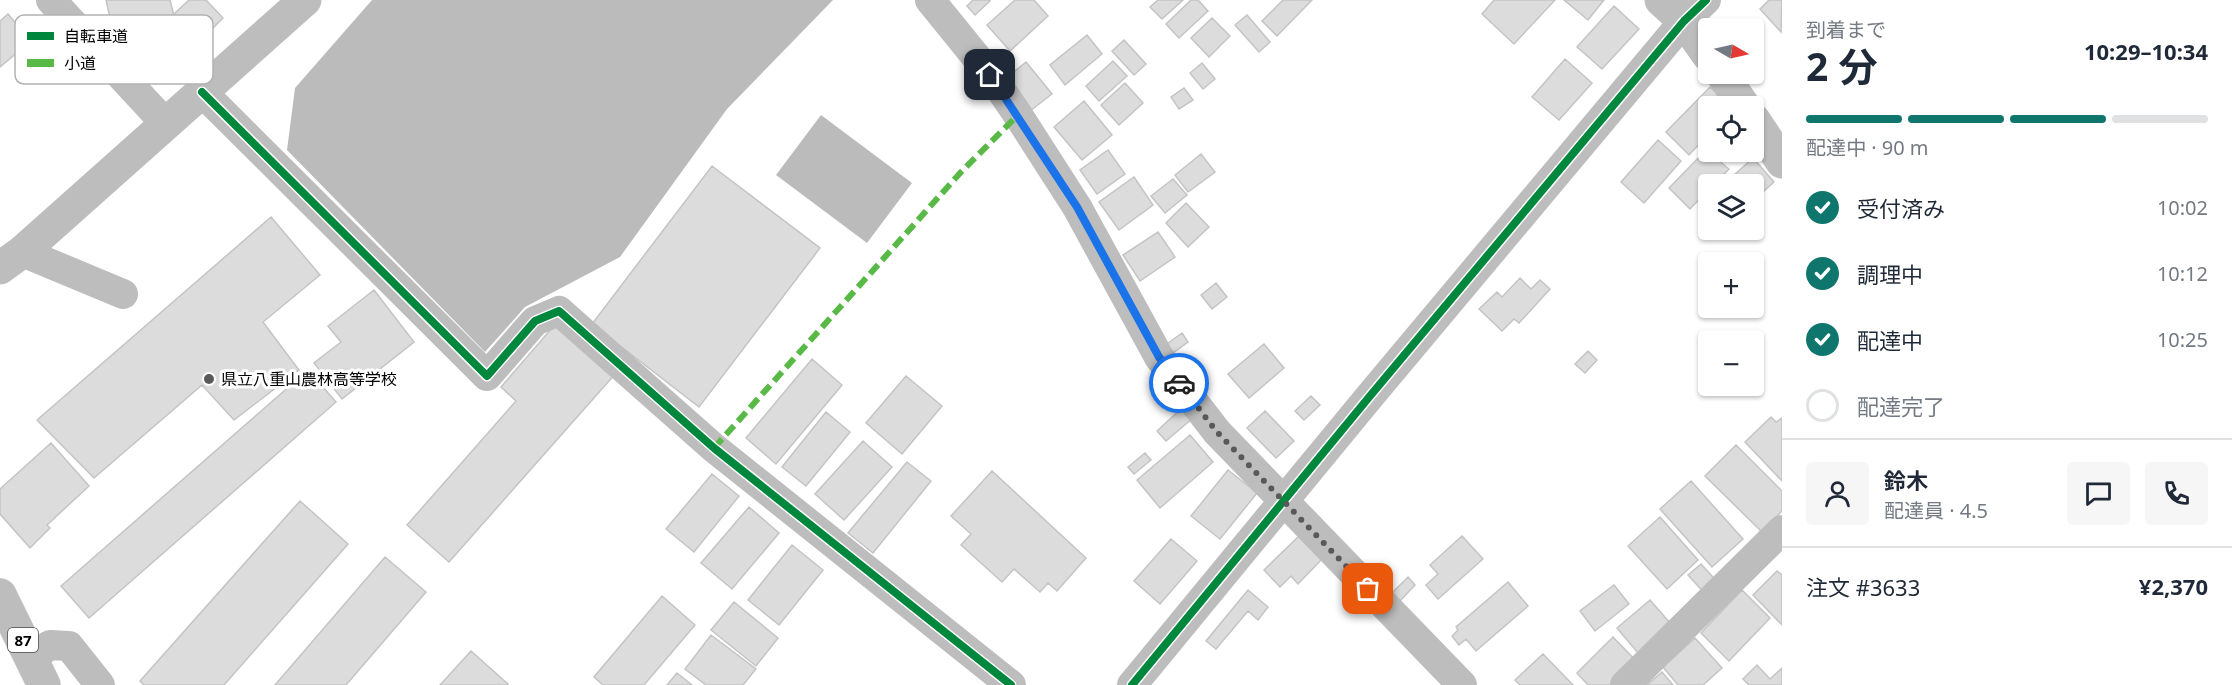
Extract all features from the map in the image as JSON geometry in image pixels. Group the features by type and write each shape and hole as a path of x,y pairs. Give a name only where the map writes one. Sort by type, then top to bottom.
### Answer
{"street":[{"path":"51,0 65,15"},
{"path":"213,82 305,0"},
{"path":"930,0 1018,114 1077,207 1159,357 1217,432 1462,685"},
{"path":"1132,685 1284,502 1684,7 1698,35"},
{"path":"129,84 166,124"},
{"path":"11,260 211,84"},
{"path":"202,92 487,376 536,321 559,311 714,448 1011,685"},
{"path":"1764,135 1782,162"},
{"path":"11,260 123,294"},
{"path":"1624,685 1782,530"},
{"name":"87","path":"0,595 38,671"},
{"path":"38,671 50,645 69,646 100,685"}],"shaded area":[{"path":"372,0 833,0 727,109 620,257 525,307 485,352 287,150 295,88"},
{"path":"821,115 912,183 867,243 776,175"}],"building":[{"path":"106,0 170,0 174,15 109,15"},
{"path":"189,0 206,0 223,18 213,28 213,15 173,15"},
{"path":"973,0 990,1 975,15 967,6"},
{"path":"1015,0 1034,0 1048,16 1010,51 987,25"},
{"path":"1158,0 1183,0 1162,19 1150,7"},
{"path":"1191,0 1198,0 1208,11 1179,38 1166,24"},
{"path":"1283,0 1312,0 1277,36 1262,21"},
{"path":"1494,0 1555,0 1514,44 1482,14"},
{"path":"1564,0 1604,0 1588,20"},
{"path":"1769,0 1782,0 1781,32 1760,9"},
{"path":"1614,6 1639,29 1602,69 1577,47"},
{"path":"8,14 15,22 15,54 0,67 0,21"},
{"path":"1247,15 1270,42 1259,52 1235,25"},
{"path":"1212,18 1230,36 1209,57 1191,38"},
{"path":"1087,35 1102,54 1065,85 1050,65"},
{"path":"1124,40 1146,64 1134,75 1112,51"},
{"path":"1565,59 1592,83 1559,120 1532,97"},
{"path":"1113,61 1127,76 1099,101 1086,86"},
{"path":"1026,62 1052,94 1030,111 1004,80"},
{"path":"1202,63 1215,79 1203,89 1190,73"},
{"path":"1125,83 1143,103 1119,125 1101,105"},
{"path":"1710,87 1719,96 1701,96"},
{"path":"1184,88 1193,100 1179,109 1171,97"},
{"path":"1698,99 1698,146 1689,155 1666,132"},
{"path":"1084,101 1112,135 1082,160 1054,127"},
{"path":"1658,140 1681,161 1644,203 1621,182"},
{"path":"1108,150 1125,174 1097,194 1080,170"},
{"path":"1201,154 1215,172 1188,192 1175,175"},
{"path":"1698,158 1698,162 1720,162 1729,169 1724,174 1698,174 1698,201 1690,209 1669,188"},
{"path":"1749,162 1756,162 1774,182 1764,191 1764,174 1735,174"},
{"path":"712,166 820,248 699,407 592,324"},
{"path":"1134,177 1153,205 1119,230 1099,202"},
{"path":"1173,179 1187,195 1165,213 1151,196"},
{"path":"1186,203 1209,227 1188,247 1166,223"},
{"path":"271,217 320,275 263,322 299,370 234,420 202,385 94,478 37,420"},
{"path":"1158,232 1175,257 1140,281 1123,255"},
{"path":"1520,278 1531,289 1540,280 1550,289 1519,323 1514,319 1502,331 1479,309 1497,292 1502,297"},
{"path":"1216,283 1227,297 1212,309 1201,295"},
{"path":"374,290 414,342 342,399 314,363 341,342 328,326"},
{"path":"558,321 616,373 449,562 407,525 516,401 501,387"},
{"path":"1182,333 1188,342 1169,356 1163,347"},
{"path":"1264,344 1284,368 1249,398 1228,374"},
{"path":"1588,351 1597,360 1585,373 1575,364"},
{"path":"812,359 842,385 776,464 746,438"},
{"path":"308,370 336,402 89,618 61,586"},
{"path":"906,376 942,406 902,454 866,423"},
{"path":"1311,396 1320,405 1304,420 1295,411"},
{"path":"1183,407 1193,418 1166,441 1157,431"},
{"path":"1265,411 1294,441 1276,458 1247,428"},
{"path":"826,412 850,432 806,486 782,467"},
{"path":"1771,417 1776,422 1782,418 1782,481 1745,442"},
{"path":"1190,435 1213,462 1160,508 1137,480"},
{"path":"863,441 892,467 844,520 815,494"},
{"path":"51,443 89,486 47,525 50,528 30,548 0,514 0,489"},
{"path":"1736,445 1782,491 1782,511 1762,532 1705,476"},
{"path":"1145,453 1151,460 1134,474 1128,467"},
{"path":"907,462 931,481 873,553 848,533"},
{"path":"1228,470 1257,493 1220,539 1191,516"},
{"path":"992,471 1086,558 1057,591 1048,583 1040,592 1014,569 1002,582 961,545 971,534 951,516"},
{"path":"712,474 739,496 694,552 666,529"},
{"path":"1691,481 1743,539 1712,567 1660,509"},
{"path":"300,501 348,544 224,685 144,685 140,681"},
{"path":"749,507 779,533 732,589 701,563"},
{"path":"1660,517 1698,560 1667,589 1628,546"},
{"path":"1300,535 1323,558 1298,584 1291,576 1280,587 1264,570"},
{"path":"1462,536 1483,559 1438,599 1426,585 1438,574 1430,565"},
{"path":"1171,539 1197,561 1160,604 1134,581"},
{"path":"792,545 823,570 779,625 748,600"},
{"path":"385,557 426,592 346,685 275,685"},
{"path":"1701,564 1722,587 1709,598 1688,575"},
{"path":"1777,571 1782,575 1782,625 1753,595"},
{"path":"1408,577 1415,585 1400,601 1392,593"},
{"path":"1508,582 1528,606 1476,651 1466,639 1459,645 1452,636 1458,630 1456,627"},
{"path":"1614,585 1629,604 1595,631 1580,611"},
{"path":"1248,590 1268,607 1258,620 1248,611 1216,649 1206,641"},
{"path":"1742,590 1770,618 1729,661 1701,633"},
{"path":"662,596 695,625 644,685 603,685 594,677"},
{"path":"1650,600 1677,631 1644,660 1617,628"},
{"path":"734,602 778,638 756,666 711,630"},
{"path":"711,635 756,669 743,685 706,685 685,669"},
{"path":"1613,637 1640,665 1619,685 1588,685 1577,673"},
{"path":"1695,638 1722,668 1703,685 1678,685 1663,667"},
{"path":"471,651 508,684 440,685"},
{"path":"1543,654 1573,685 1520,685 1515,680"},
{"path":"1757,665 1770,679 1782,668 1782,685 1749,685 1743,679"},
{"path":"1662,672 1673,685 1647,685"},
{"path":"677,673 692,685 667,685"}],"marked path":[{"path":"714,448 961,172 1018,115"}],"cycle path":[{"path":"1132,685 1684,21 1706,0"},
{"path":"202,92 487,376 535,321 559,311 714,448 1011,685"}],"way so far":[{"path":"1179,383 1217,432 1368,589"}],"place":[{"name":"県立八重山農林高等学校","path":"209,379"}],"route":[{"path":"990,75 1018,114 1077,207 1159,357 1179,383"}]}
